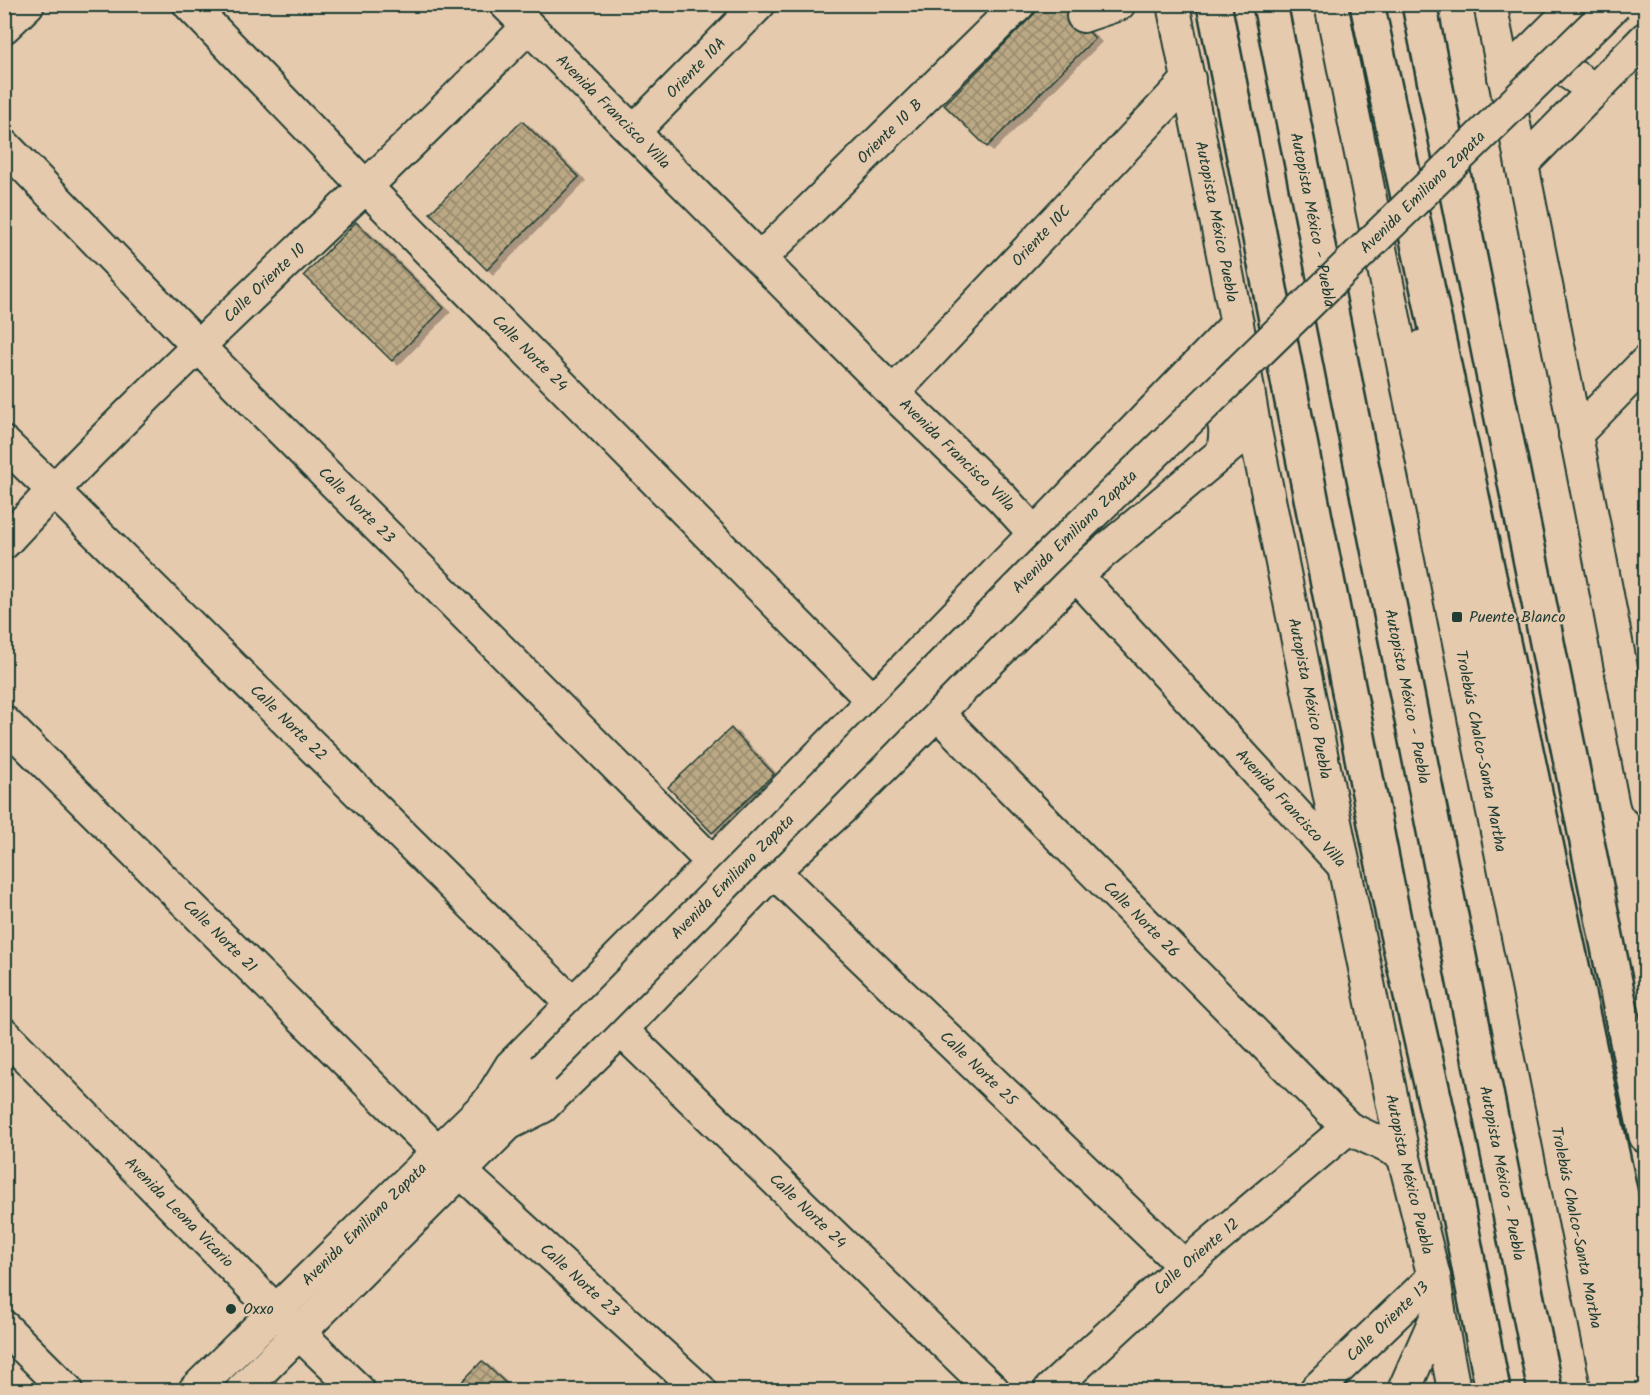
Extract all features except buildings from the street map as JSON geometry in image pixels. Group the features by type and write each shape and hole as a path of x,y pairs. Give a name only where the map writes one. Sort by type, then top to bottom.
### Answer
{"highway":[{"path":"1214,4 1394,920 1447,1154 1493,1390"},
{"name":"Autopista México - Puebla","path":"1270,4 1545,1390"},
{"path":"1367,4 1646,1313"},
{"path":"1419,4 1646,1136"}],"street":[{"path":"4,27 28,4"},
{"name":"Calle Norte 24","path":"189,4 366,187 873,701"},
{"name":"Avenida Francisco Villa","path":"506,4 893,393 1002,498 1076,575 1394,920"},
{"name":"Oriente 10A","path":"633,132 759,4"},
{"name":"Oriente 10 B","path":"760,259 1019,4"},
{"path":"1083,16 1119,4"},
{"name":"Autopista México Puebla","path":"1173,4 1237,324 1254,426 1403,1154 1434,1277 1438,1311 1454,1390"},
{"name":"Trolebús Chalco-Santa Martha","path":"1331,4 1609,1390"},
{"path":"1354,4 1633,1390"},
{"path":"1490,4 1575,435 1635,681 1646,799"},
{"path":"1504,77 1577,4"},
{"name":"Avenida Emiliano Zapata","path":"195,1390 276,1310 449,1161 543,1069 1043,562 1616,4"},
{"name":"Calle Oriente 10","path":"4,543 198,346 366,187 528,27"},
{"path":"1522,164 1646,38"},
{"path":"1532,49 1594,90"},
{"name":"Oriente 10C","path":"893,393 1189,79"},
{"name":"Calle Norte 23","path":"4,145 198,346 713,863"},
{"path":"1237,324 873,701 511,1066 498,1113 542,1107 621,1030 773,871 840,810 1076,575 1254,426"},
{"path":"1575,435 1646,362"},
{"path":"1182,382 1203,391 1219,408 1226,430 1222,452"},
{"name":"Calle Norte 22","path":"4,443 572,1003"},
{"path":"873,701 936,713"},
{"name":"Calle Norte 26","path":"936,713 1348,1128 1403,1154"},
{"name":"Calle Norte 21","path":"4,722 449,1161"},
{"name":"Calle Norte 25","path":"773,871 1184,1266"},
{"name":"Calle Norte 24","path":"621,1030 993,1390"},
{"name":"Avenida Leona Vicario","path":"4,1034 358,1390"},
{"name":"Calle Oriente 12","path":"1050,1390 1184,1266 1348,1128"},
{"name":"Avenida Emiliano Zapata","path":"242,1390 299,1333 449,1161"},
{"name":"Calle Norte 23","path":"449,1161 700,1390"},
{"name":"Calle Oriente 13","path":"1316,1390 1434,1277"},
{"path":"1404,1390 1438,1311"},
{"path":"4,1327 67,1390"}],"place":[{"name":"Puente Blanco","path":"1457,617"},
{"name":"Oxxo","path":"231,1309"}]}
